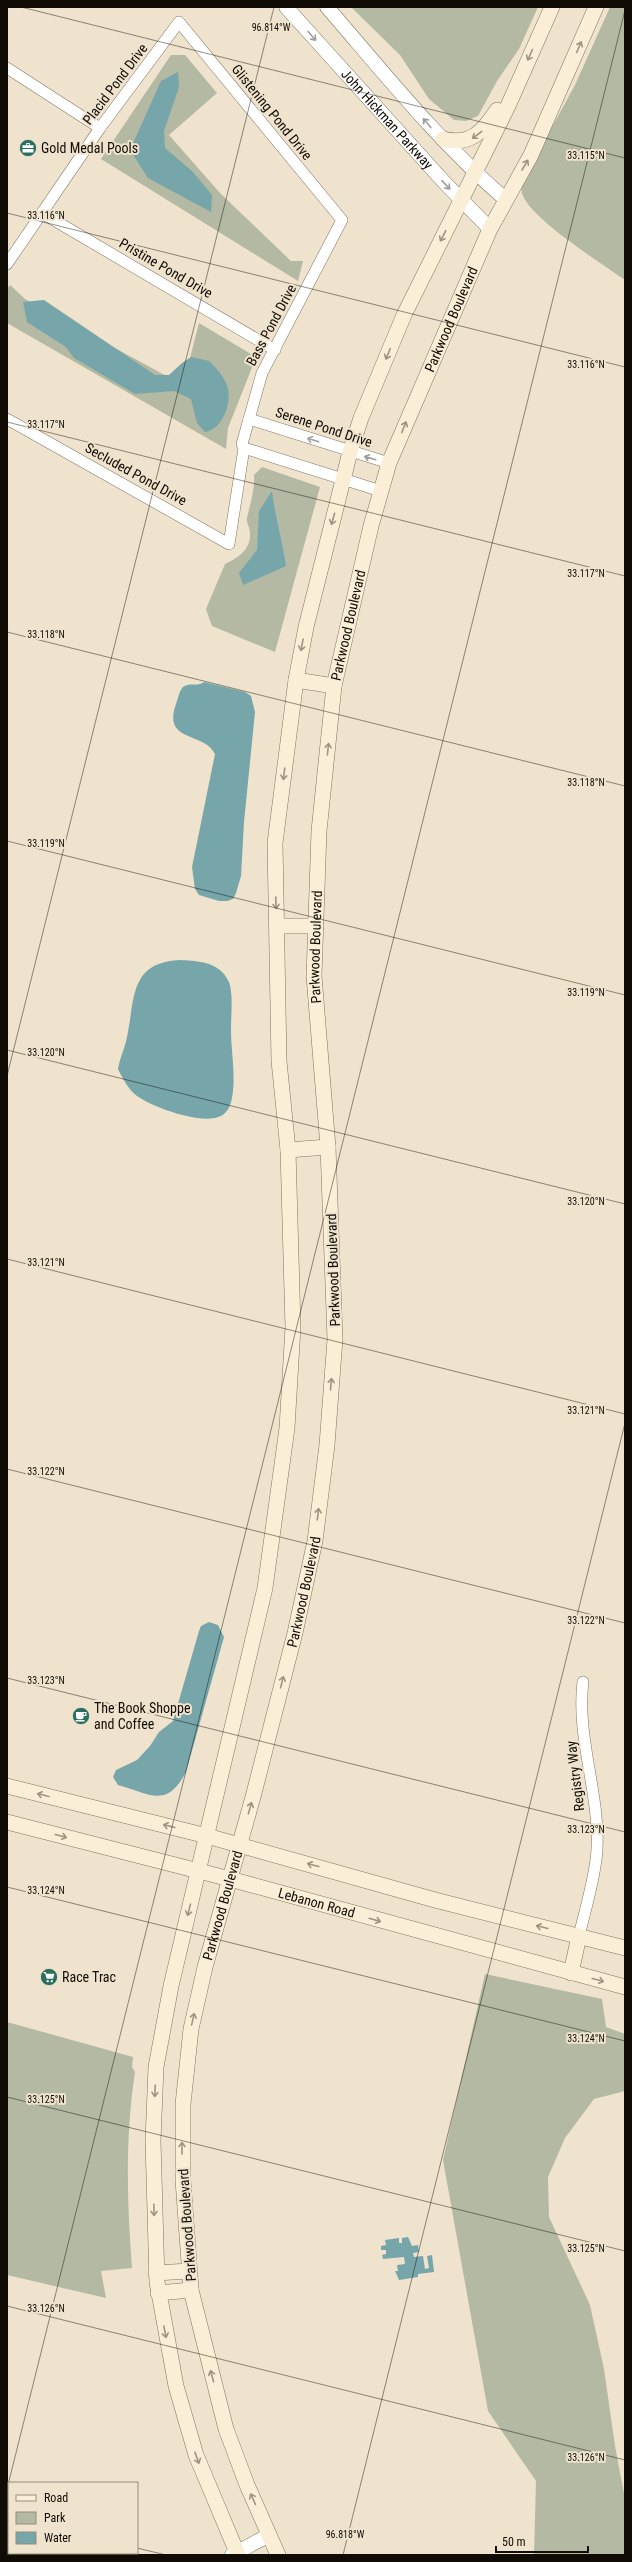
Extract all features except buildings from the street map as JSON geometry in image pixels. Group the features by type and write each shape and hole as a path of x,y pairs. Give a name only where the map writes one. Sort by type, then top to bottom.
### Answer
{"main road":[{"path":"235,2554 196,2455 176,2386 158,2293 156,2273 153,2141 156,2067 171,1986 265,1588 287,1428 293,1327 288,1150 279,1061 276,982 277,926 275,843 296,680 306,627 344,481 350,452 404,315 475,173 552,7"},
{"name":"Parkwood Boulevard","path":"278,2555 226,2429 191,2290 182,2180 182,2104 191,2029 205,1967 240,1845 295,1633 315,1541 327,1445 335,1339 328,1147 314,976 319,831 334,686 371,526 389,463 490,229 505,199 531,154 596,7"},
{"path":"442,139 454,142 469,140 477,136 487,126 505,96 518,83"},
{"path":"296,680 334,686"},
{"path":"277,926 316,926"},
{"path":"288,1150 328,1147"},
{"path":"7,1786 207,1836 435,1900 625,1948"},
{"name":"Lebanon Road","path":"7,1822 230,1879 625,1987"},
{"path":"571,1973 580,1936"},
{"path":"156,2273 189,2271"},
{"path":"158,2293 191,2290"}],"street":[{"name":"John Hickman Parkway","path":"286,7 461,201 490,229"},
{"name":"John Hickman Parkway","path":"327,7 442,139 475,173 505,199"},
{"name":"Placid Pond Drive","path":"7,264 100,128 180,22"},
{"name":"Glistening Pond Drive","path":"180,22 342,220"},
{"path":"7,68 100,128"},
{"name":"Pristine Pond Drive","path":"42,213 275,350"},
{"name":"Bass Pond Drive","path":"229,544 244,448 242,444 262,373 342,220"},
{"name":"Secluded Pond Drive","path":"7,419 229,544"},
{"name":"Serene Pond Drive","path":"250,419 350,452 389,463"},
{"path":"244,448 344,481 381,491"},
{"name":"Registry Way","path":"580,1936 597,1850 590,1764 580,1702 583,1682"},
{"path":"235,2554 269,2535"}],"green space":[{"path":"351,7 538,7 519,49 497,81 478,116 466,121 454,120 429,99 400,55"},
{"path":"610,7 625,7 625,280 553,229 529,206 521,189 524,178 575,85"},
{"path":"171,55 185,55 217,93 169,135 220,193 291,261 303,261 298,281 101,159"},
{"path":"10,285 25,299 183,385 199,323 251,354 253,365 228,428 226,449 7,323 7,289"},
{"path":"262,467 320,487 275,652 212,626 206,609 225,564 243,553 250,539 247,520 253,492 254,475"},
{"path":"485,1974 602,1999 606,2027 625,2034 625,2091 594,2099 565,2138 548,2177 549,2217 590,2305 604,2369 615,2446 625,2499 625,2555 534,2555 536,2481 488,2411 443,2160"},
{"path":"7,2022 133,2057 132,2067 135,2072 128,2145 129,2219 132,2268 101,2271 106,2298 7,2275"}],"water":[{"path":"178,72 179,87 164,131 165,148 193,172 212,195 211,212 148,178 130,150 161,81"},
{"path":"44,300 155,375 169,375 191,357 209,361 223,378 228,389 229,395 227,408 221,421 217,426 205,432 197,423 191,399 174,391 135,394 74,358 66,347 27,322 23,302"},
{"path":"272,491 286,566 243,585 239,573 257,550 259,511"},
{"path":"204,682 245,692 251,696 255,712 244,822 241,876 233,899 227,901 219,901 199,895 195,889 192,867 215,754 210,747 179,731 175,725 173,716 180,691 183,687"},
{"path":"179,960 203,962 215,966 224,974 230,985 232,1002 231,1030 234,1076 233,1091 229,1108 225,1113 218,1117 207,1119 181,1115 144,1101 131,1090 118,1069 126,1041 137,985 151,968 163,963"},
{"path":"209,1622 218,1625 224,1637 186,1772 179,1784 164,1795 156,1796 118,1785 113,1777 116,1770 137,1760 150,1746 159,1732 173,1721 199,1631 201,1626"},
{"path":"408,2237 412,2246 418,2245 419,2252 413,2253 414,2257 423,2256 425,2269 429,2268 427,2256 432,2255 434,2272 418,2274 418,2277 399,2280 395,2271 398,2271 397,2265 405,2264 404,2257 383,2259 382,2255 386,2254 386,2250 381,2250 381,2246 386,2245 385,2240 399,2238 399,2243 402,2243 402,2238"}],"place":[{"name":"Gold Medal Pools","path":"28,148"},
{"name":"The Book Shoppe and Coffee","path":"81,1716"},
{"name":"Race Trac","path":"49,1977"}]}
